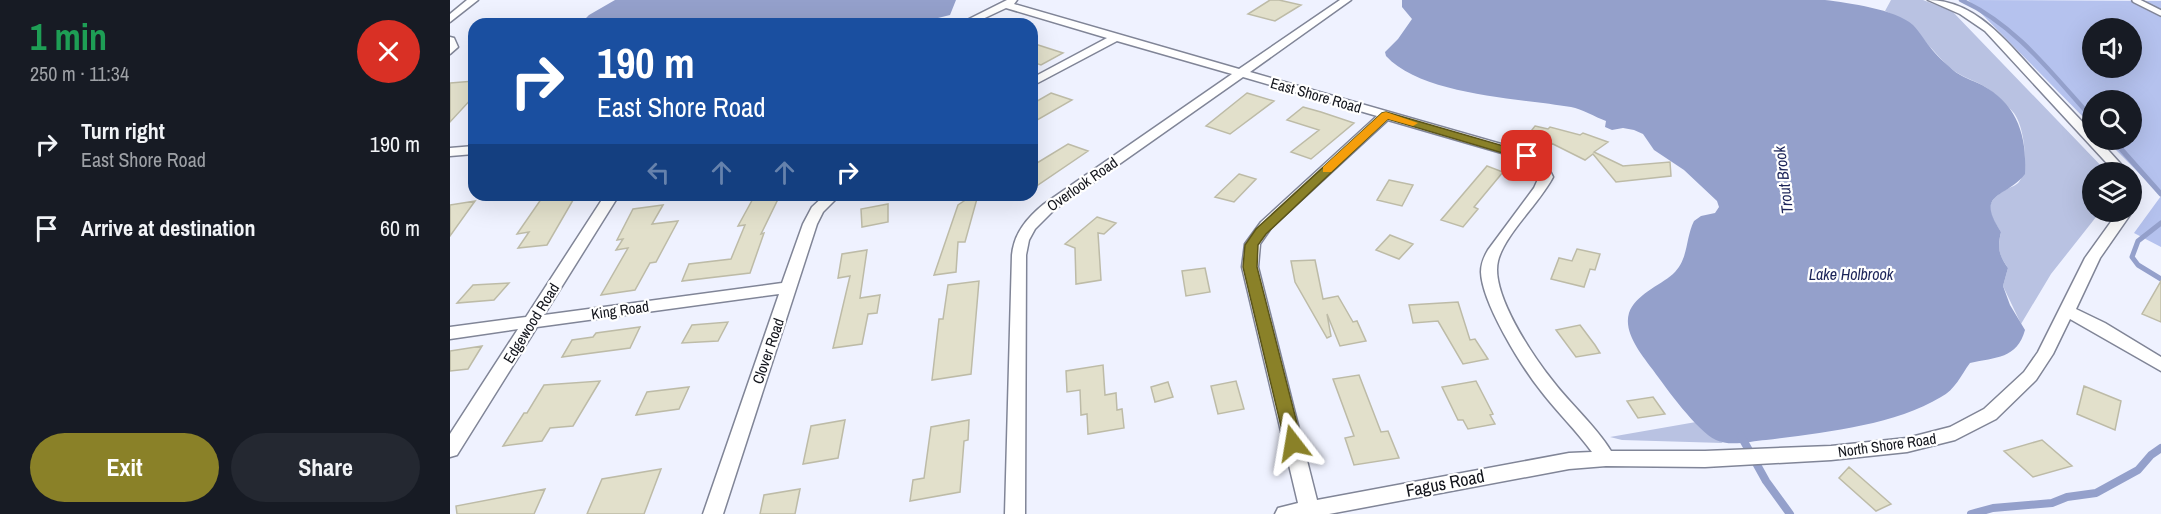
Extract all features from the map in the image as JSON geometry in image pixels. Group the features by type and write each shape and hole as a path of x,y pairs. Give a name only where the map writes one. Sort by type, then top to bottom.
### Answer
{"street":[{"path":"450,19 473,0"},
{"name":"Overlook Road","path":"1015,514 1019,255 1025,233 1049,207 1346,0"},
{"path":"1933,0 1964,12 1989,29 2082,127"},
{"name":"East Shore Road","path":"977,18 1011,2 1116,37 1527,156 1545,170 1545,181 1491,259 1489,280 1499,307 1539,375 1591,435 1606,458"},
{"path":"1038,80 1116,37"},
{"path":"450,40 453,44 450,51"},
{"path":"1309,509 1250,267 1251,245 1266,225 1386,115"},
{"path":"450,152 468,150"},
{"path":"2103,150 2113,162"},
{"name":"Edgewood Road","path":"450,450 608,201"},
{"name":"Clover Road","path":"713,514 813,217 826,201"},
{"name":"North Shore Road","path":"1606,458 1735,458 1831,453 1907,445 1940,438 1968,428 1990,414 2030,376 2045,354 2093,258 2118,222"},
{"name":"King Road","path":"450,333 790,287"},
{"path":"2067,311 2099,327 2161,366"},
{"name":"Fagus Road","path":"1284,514 1548,464 1606,458"}],"lane":[{"path":"2135,0 2161,13"}],"shaded area":[{"path":"1891,0 1923,0 1952,11 2082,146 2082,150 2086,150 2097,162 2082,162 2082,222 2092,222 2051,274 2021,324 2003,286 2008,268 2000,252 2001,232 1990,207 1994,198 2018,183 2022,175 2025,157 2023,136 2017,118 1995,94 1953,70 1905,22 1885,11"},
{"path":"1968,0 2161,1 2161,195 2142,176 2142,162 2128,162 2116,150 2142,150 2142,90 2082,90 2082,116"},
{"path":"2161,196 2161,247 2134,233"},
{"path":"1696,422 1703,430 1723,443 1622,440 1610,437"}],"water":[{"path":"615,0 956,0 950,15 938,18 586,18"},
{"name":"Lake Holbrook","path":"1402,0 1825,0 1884,11 1905,19 1953,70 1982,85 2004,101 2012,111 2022,134 2025,174 1996,197 1991,209 2001,232 2000,251 2008,268 2003,286 2010,305 2025,330 2017,347 1997,358 1970,363 1946,394 1922,407 1879,422 1741,443 1716,440 1691,419 1644,358 1631,336 1628,321 1629,313 1636,301 1678,268 1682,262 1694,221 1701,216 1715,213 1719,207 1717,201 1684,170 1654,150 1643,134 1634,130 1623,128 1612,130 1605,127 1606,121 1575,108 1473,93 1423,80 1402,69 1386,56 1385,52 1398,39 1412,19 1402,7"}],"building":[{"path":"1270,0 1301,5 1275,21 1248,14"},
{"path":"1038,45 1063,53 1041,65 1038,64"},
{"path":"468,82 468,102 450,122 450,83"},
{"path":"1051,93 1072,100 1038,120 1038,101"},
{"path":"1247,93 1274,101 1230,134 1206,126"},
{"path":"1303,107 1354,123 1311,159 1291,152 1319,130 1287,120"},
{"path":"1535,126 1548,129 1550,127 1580,135 1583,133 1608,142 1594,152 1623,166 1670,162 1671,176 1616,182 1593,154 1585,160 1551,143 1548,147 1524,140"},
{"path":"1068,144 1088,151 1038,185 1038,162"},
{"path":"1487,166 1503,172 1474,207 1478,209 1463,227 1441,220"},
{"path":"1239,174 1256,179 1234,202 1215,197"},
{"path":"1389,180 1413,185 1402,206 1377,200"},
{"path":"475,201 450,236 450,205"},
{"path":"540,201 573,201 547,245 518,248 529,232 517,234"},
{"path":"752,201 777,201 761,234 764,233 750,273 682,281 689,264 731,259 745,225 738,226"},
{"path":"964,201 976,201 965,242 958,242 956,272 934,275 958,205"},
{"path":"888,204 888,222 862,227 861,209"},
{"path":"663,205 652,224 678,221 656,262 650,263 635,290 601,295 628,248 616,250 623,239 617,240 633,209"},
{"path":"1097,217 1116,223 1104,234 1098,233 1101,280 1076,284 1075,248 1065,244"},
{"path":"1390,235 1413,244 1399,259 1376,250"},
{"path":"1577,249 1600,254 1595,270 1590,269 1584,287 1551,279 1559,258 1572,261"},
{"path":"867,250 860,298 880,295 877,313 868,314 862,344 833,348 850,276 838,278 842,254"},
{"path":"1315,260 1323,299 1338,296 1353,322 1357,321 1366,341 1340,346 1327,314 1331,336 1327,338 1295,282 1291,261"},
{"path":"1205,268 1210,292 1186,296 1182,271"},
{"path":"979,281 971,374 932,380 939,319 943,319 948,285"},
{"path":"2161,281 2161,322 2142,314"},
{"path":"509,283 494,300 457,303 473,285"},
{"path":"1458,302 1470,340 1475,339 1488,359 1463,364 1438,321 1413,323 1409,305"},
{"path":"728,322 718,341 682,343 692,325"},
{"path":"1580,325 1600,353 1576,357 1556,330"},
{"path":"640,327 630,348 562,357 572,340 593,337 596,333"},
{"path":"482,346 468,369 450,371 450,351"},
{"path":"1103,365 1105,395 1116,393 1117,410 1122,409 1124,428 1088,434 1087,414 1081,415 1080,390 1067,392 1066,371"},
{"path":"1359,375 1381,432 1388,431 1399,458 1354,465 1345,438 1354,436 1333,379"},
{"path":"600,381 573,426 550,428 542,441 503,446 544,385"},
{"path":"1236,381 1244,409 1218,414 1211,386"},
{"path":"1476,381 1493,414 1490,415 1495,424 1468,429 1463,420 1458,420 1442,387"},
{"path":"1168,382 1173,397 1155,402 1151,387"},
{"path":"2084,386 2121,401 2115,430 2077,414"},
{"path":"689,387 679,409 636,415 647,392"},
{"path":"1653,397 1665,414 1638,418 1627,401"},
{"path":"845,420 838,458 803,464 811,426"},
{"path":"969,420 968,440 964,441 960,492 910,501 913,480 924,478 931,427"},
{"path":"2042,440 2072,466 2033,477 2004,451"},
{"path":"1849,467 1891,504 1876,511 1839,478"},
{"path":"661,469 644,514 587,514 602,479"},
{"path":"545,489 534,514 457,514 456,506"},
{"path":"800,489 795,514 760,514 764,495"}],"waterway":[{"path":"1961,0 1981,10 2016,37 2082,107"},
{"path":"2122,150 2161,194"},
{"path":"2161,223 2138,241 2132,257 2138,265 2161,279"},
{"path":"1741,436 1766,481 1790,514"},
{"path":"1971,514 1993,508 2052,503 2067,497 2096,493 2138,470 2151,455 2161,448"}],"slow traffic":[{"path":"1327,169 1386,115 1413,123"}],"route":[{"path":"1293,443 1250,267 1251,245 1261,231 1386,115 1527,156"}],"water label":[{"name":"Trout Brook","path":"1783,180"}]}
